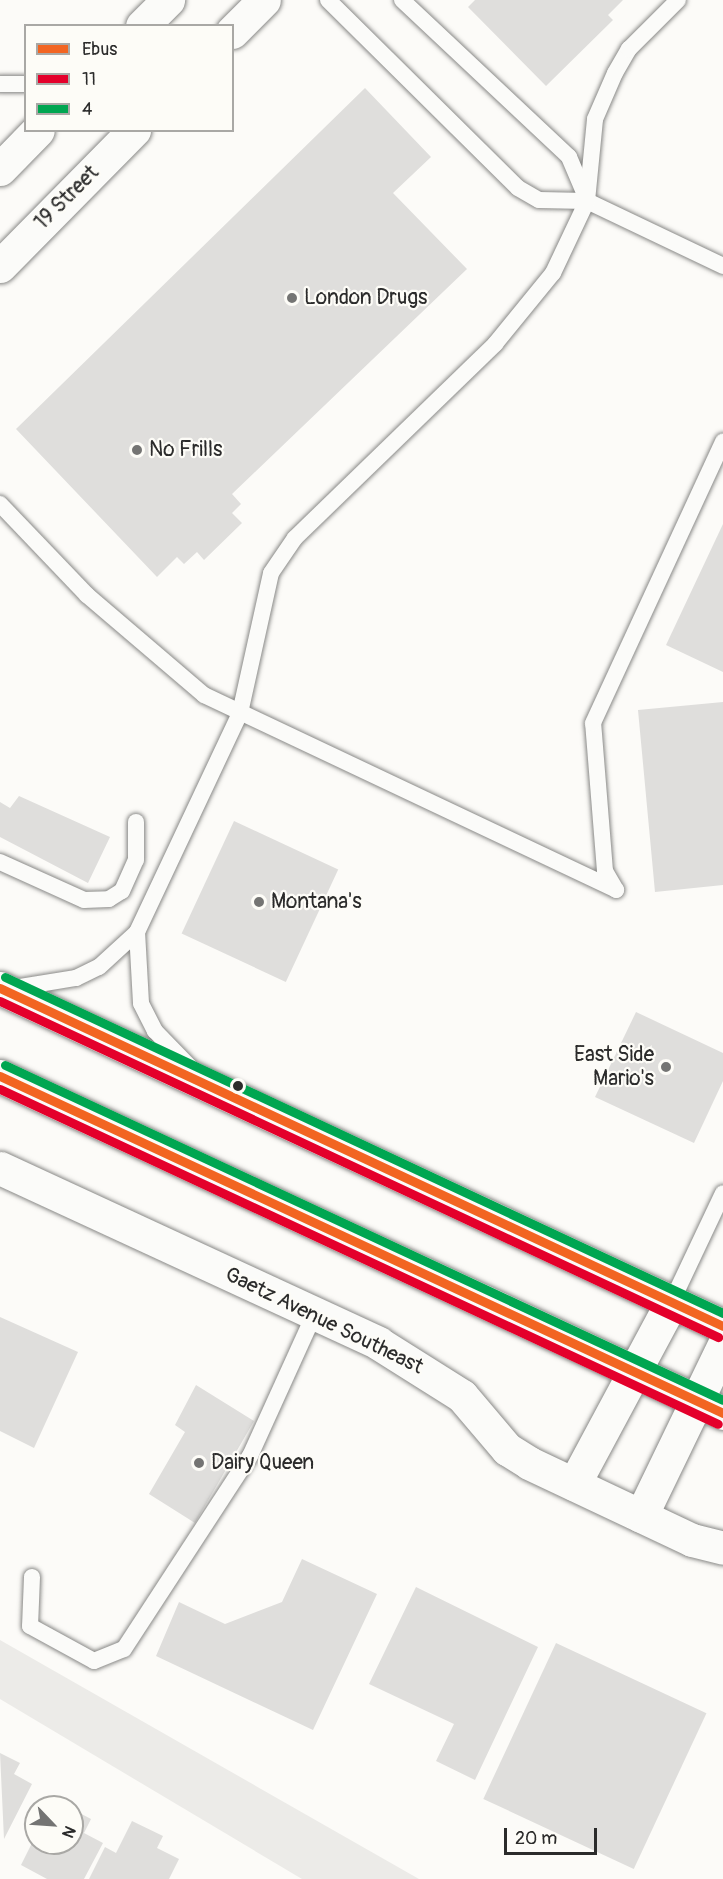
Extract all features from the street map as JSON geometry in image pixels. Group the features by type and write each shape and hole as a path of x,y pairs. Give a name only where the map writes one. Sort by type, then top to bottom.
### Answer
{"main road":[{"path":"144,24 168,0"},
{"path":"234,30 264,0"},
{"path":"0,169 36,132"},
{"name":"19 Street","path":"0,266 133,132"},
{"path":"1,988 672,1300 723,1326"},
{"path":"0,1076 710,1406"},
{"name":"Gaetz Avenue Southeast","path":"0,1168 315,1313 439,1378 481,1414 507,1449 641,1516 723,1548"},
{"path":"574,1484 631,1369 672,1300"},
{"path":"641,1516 710,1406 723,1346"}],"lane":[{"path":"328,0 518,188 538,200 587,201 723,266"},
{"path":"402,0 568,157 587,201"},
{"path":"1,988 76,978 99,967 137,932 240,713 271,573 281,554 538,294 587,201 596,119 615,73 629,50 678,0"},
{"path":"0,84 24,84"},
{"path":"0,504 105,611 194,688 240,713 616,890 605,871 593,723 723,442"},
{"path":"0,862 84,900 109,898 122,891 136,860 136,822"},
{"path":"137,932 135,973 146,1016 208,1086"},
{"path":"672,1300 723,1193"},
{"path":"32,1577 30,1626 94,1661 124,1649 250,1456 315,1313"}],"shaded area":[{"path":"0,1640 419,1879 302,1879 0,1699"}],"building":[{"path":"475,0 623,0 608,15 613,20 546,86 468,7"},
{"name":"London Drugs","path":"365,88 431,157 393,193 467,269 232,494 241,504 232,513 242,523 204,560 197,552 184,564 177,557 157,577 16,429"},
{"path":"723,524 723,672 666,645"},
{"path":"723,702 723,885 655,892 638,710"},
{"path":"19,796 110,837 88,883 0,837 0,802 10,808"},
{"name":"Montana's","path":"234,821 338,870 286,982 182,933"},
{"name":"East Side Mario's","path":"636,1012 723,1053 723,1081 694,1143 595,1097"},
{"path":"0,1317 78,1352 34,1448 0,1431"},
{"name":"Dairy Queen","path":"196,1385 254,1421 195,1523 149,1494 185,1432 175,1425"},
{"path":"302,1559 377,1594 313,1730 156,1656 179,1602 225,1624 282,1602"},
{"path":"416,1587 538,1647 475,1780 436,1761 454,1724 369,1684"},
{"path":"556,1643 706,1713 634,1869 483,1799"},
{"path":"0,1753 20,1763 14,1774 32,1784 26,1795 24,1795 24,1800 4,1839"},
{"path":"84,1815 91,1819 84,1833"},
{"path":"132,1821 163,1836 157,1848 179,1859 169,1879 89,1879 105,1847 116,1853"},
{"path":"84,1833 103,1843 84,1879 47,1879 21,1865 26,1855 84,1855"}],"transit line":[{"name":"4","path":"5,977 723,1313"},
{"name":"Ebus","path":"0,988 723,1326"},
{"name":"11","path":"0,1001 718,1337"},
{"name":"4","path":"5,1065 723,1400"},
{"name":"Ebus","path":"0,1076 723,1413"},
{"name":"11","path":"0,1089 718,1424"}],"place":[{"name":"London Drugs","path":"292,298"},
{"name":"No Frills","path":"137,450"},
{"name":"Montana's","path":"259,902"},
{"name":"East Side Mario's","path":"666,1067"},
{"name":"Dairy Queen","path":"199,1463"}]}
